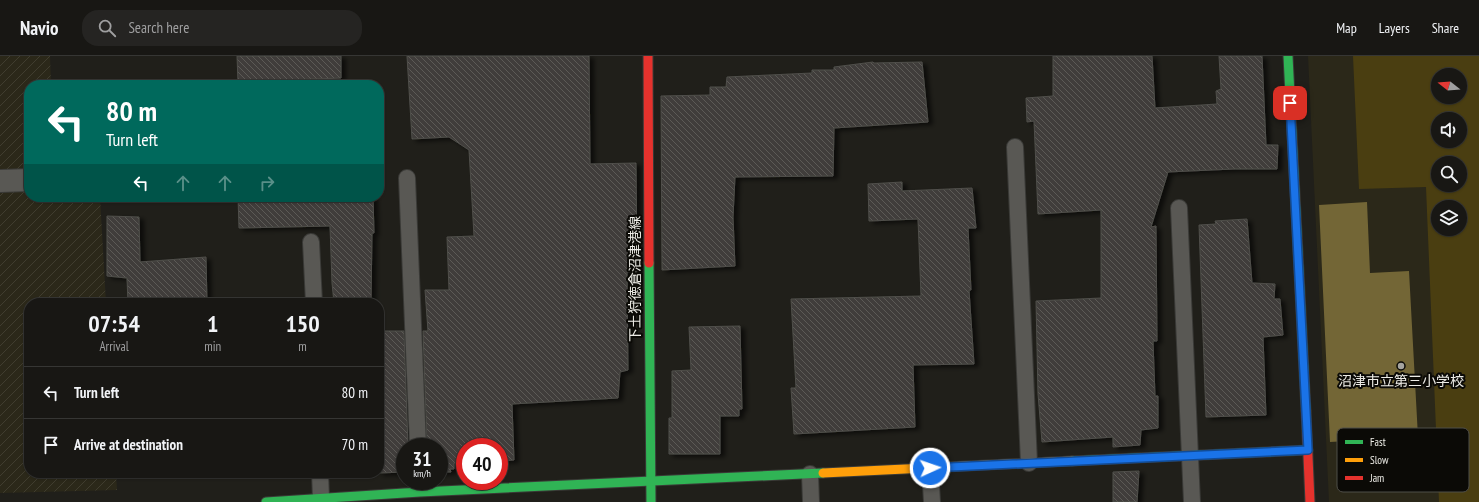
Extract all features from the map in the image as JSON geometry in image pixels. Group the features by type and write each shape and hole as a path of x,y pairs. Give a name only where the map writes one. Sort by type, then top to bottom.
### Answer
{"street":[{"name":"下土狩徳倉沼津港線","path":"648,56 651,502"},
{"path":"1288,56 1310,502"},
{"path":"0,181 24,180"},
{"path":"448,486 651,481 1308,450"},
{"path":"266,502 321,498 396,490"}],"lane":[{"path":"1016,147 1029,463"},
{"path":"407,178 418,438"},
{"path":"1179,208 1192,502"},
{"path":"311,242 314,298"},
{"path":"930,468 932,502"},
{"path":"810,474 811,502"},
{"path":"320,478 321,498"}],"shaded area":[{"path":"0,56 50,56 51,80 24,80 24,170 0,170"},
{"name":"沼津市立第三小学校","path":"1308,56 1479,56 1479,502 1329,502"},
{"path":"1353,56 1479,56 1479,502 1439,502 1439,492 1469,492 1469,428 1436,428 1426,187 1359,189"},
{"path":"24,186 24,202 100,202 106,298 24,298 24,478 116,478 117,490 0,493 0,188"},
{"path":"1367,202 1370,273 1409,271 1418,428 1337,428 1337,442 1330,442 1319,205"}],"building":[{"path":"237,56 341,56 341,78 238,80"},
{"path":"407,56 589,56 590,164 636,163 637,272 627,272 628,370 620,372 618,398 512,404 514,460 508,460 508,438 456,438 456,463 454,463 454,469 450,469 451,472 448,472 448,438 427,438 423,331 428,331 425,290 449,290 447,237 474,236 469,150 449,137 412,139"},
{"path":"1053,56 1152,56 1155,108 1217,104 1216,91 1221,89 1219,56 1262,56 1266,145 1278,145 1277,169 1168,172 1151,227 1156,226 1157,341 1153,341 1155,396 1158,396 1158,428 1141,430 1140,445 1113,447 1113,437 1042,442 1038,394 1036,301 1101,298 1101,210 1038,214 1034,121 1027,122 1026,98 1053,96"},
{"path":"873,62 922,62 928,122 834,128 833,176 735,177 733,217 735,266 662,270 661,96 710,95 710,87 726,87 727,77 812,73 812,70 834,70 834,67"},
{"path":"902,182 902,191 972,188 976,228 968,228 971,290 969,290 974,364 913,365 915,427 794,434 791,388 796,388 791,299 921,296 918,219 869,221 868,184"},
{"path":"238,202 373,202 374,233 372,233 371,298 334,298 330,226 239,228"},
{"path":"107,216 139,217 140,262 206,257 207,298 128,298 127,278 107,276"},
{"path":"1247,219 1252,283 1275,284 1274,299 1280,299 1283,335 1263,337 1266,415 1206,417 1199,225 1216,224 1215,221"},
{"path":"740,326 742,409 739,409 739,416 720,416 720,454 669,454 669,418 672,418 672,371 691,370 689,327"},
{"path":"384,331 404,331 408,438 396,438 396,472 384,473"},
{"path":"1139,471 1137,502 1113,502 1113,472"}],"traffic: fast":[{"path":"1288,56 1306,411"},
{"path":"649,263 651,502"},
{"path":"1072,461 1308,450"},
{"path":"266,502 420,492 823,473"}],"traffic: slow":[{"path":"823,473 1072,461"}],"traffic: jam":[{"path":"648,56 649,263"},
{"path":"1306,411 1310,502"}],"place":[{"name":"沼津市立第三小学校","path":"1401,366"}],"route":[{"path":"930,468 1308,450 1290,103"}]}
